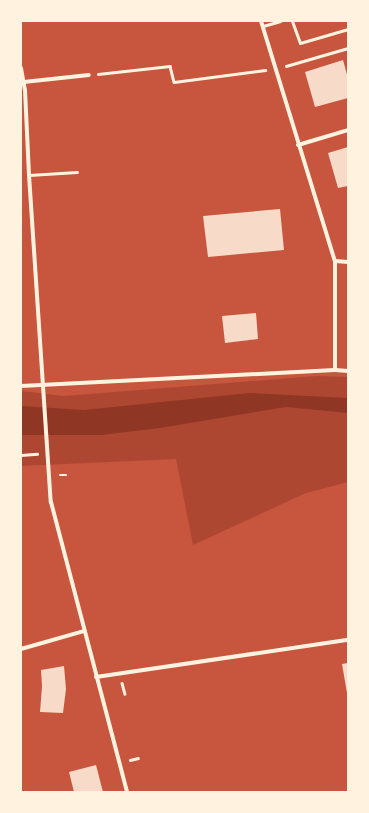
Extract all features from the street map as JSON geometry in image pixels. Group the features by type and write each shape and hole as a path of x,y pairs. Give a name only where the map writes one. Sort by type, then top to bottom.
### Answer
{"street":[{"path":"261,21 335,261 336,370"},
{"path":"21,68 24,82 51,502 127,792"},
{"path":"24,82 89,75"},
{"path":"298,145 348,130"},
{"path":"335,261 348,262"},
{"path":"21,386 336,370 348,371"},
{"path":"21,649 84,631"},
{"path":"96,678 348,640"}],"lane":[{"path":"262,26 280,21"},
{"path":"292,21 300,43 348,29"},
{"path":"29,175 77,172"}],"path":[{"path":"89,75 170,66 174,82 275,69 348,48"},
{"path":"21,455 47,453"}],"shaded area":[{"path":"317,376 348,377 348,482 306,493 193,545 176,459 21,466 21,391 64,396"},
{"path":"249,393 348,398 348,413 286,407 160,428 101,435 21,435 21,406 84,410"}],"building":[{"path":"343,60 348,78 348,98 315,107 305,72"},
{"path":"348,147 348,186 338,188 328,153"},
{"path":"280,209 284,250 208,257 203,216"},
{"path":"256,313 258,339 225,343 222,316"},
{"path":"348,663 348,693 347,693 342,664"},
{"path":"64,666 66,689 63,713 40,712 42,686 41,670"},
{"path":"96,765 103,792 74,792 69,772"}]}
